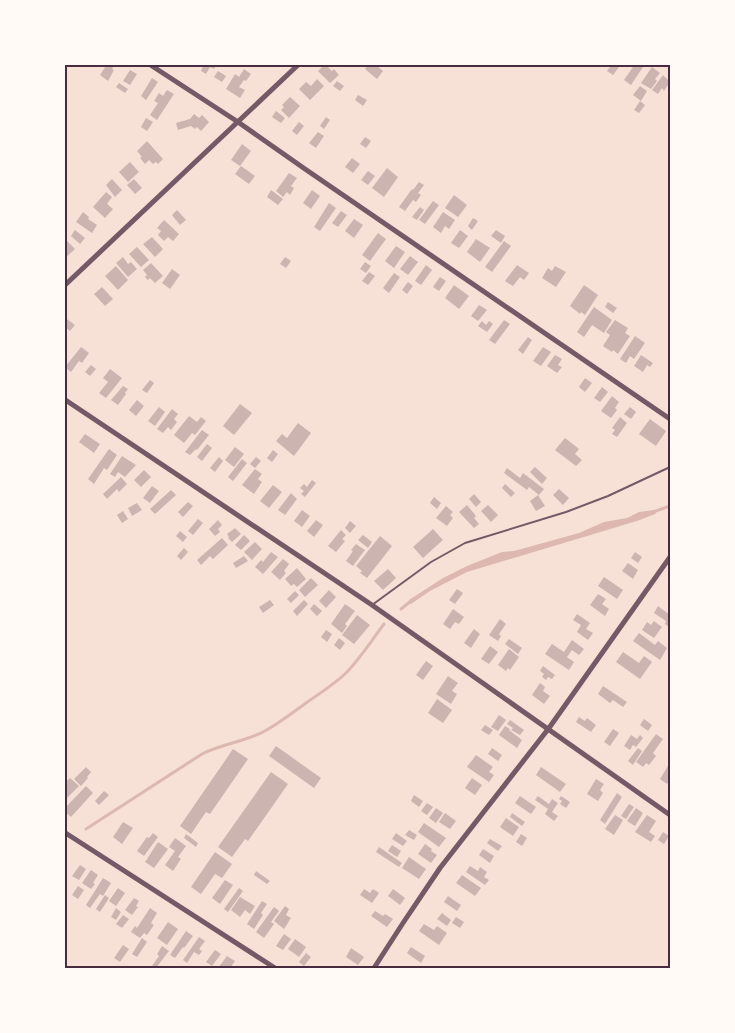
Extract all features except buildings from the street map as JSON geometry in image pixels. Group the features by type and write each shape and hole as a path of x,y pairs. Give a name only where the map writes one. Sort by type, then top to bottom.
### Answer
{"street":[{"path":"149,64 238,122 670,419"},
{"path":"64,286 299,64"},
{"path":"64,399 372,605 670,815"},
{"path":"374,969 440,868 549,728 670,557"},
{"path":"64,832 275,969"}],"lane":[{"path":"372,605 431,562 465,543 566,513 670,467"}],"shaded area":[{"path":"654,510 655,514 637,521 467,572 408,604 409,600 443,578 502,552 514,551 579,533 604,522"}],"waterway":[{"path":"653,512 670,506"},
{"path":"401,609 411,601"},
{"path":"86,829 202,754 256,735 280,722 347,672 384,624"}]}
